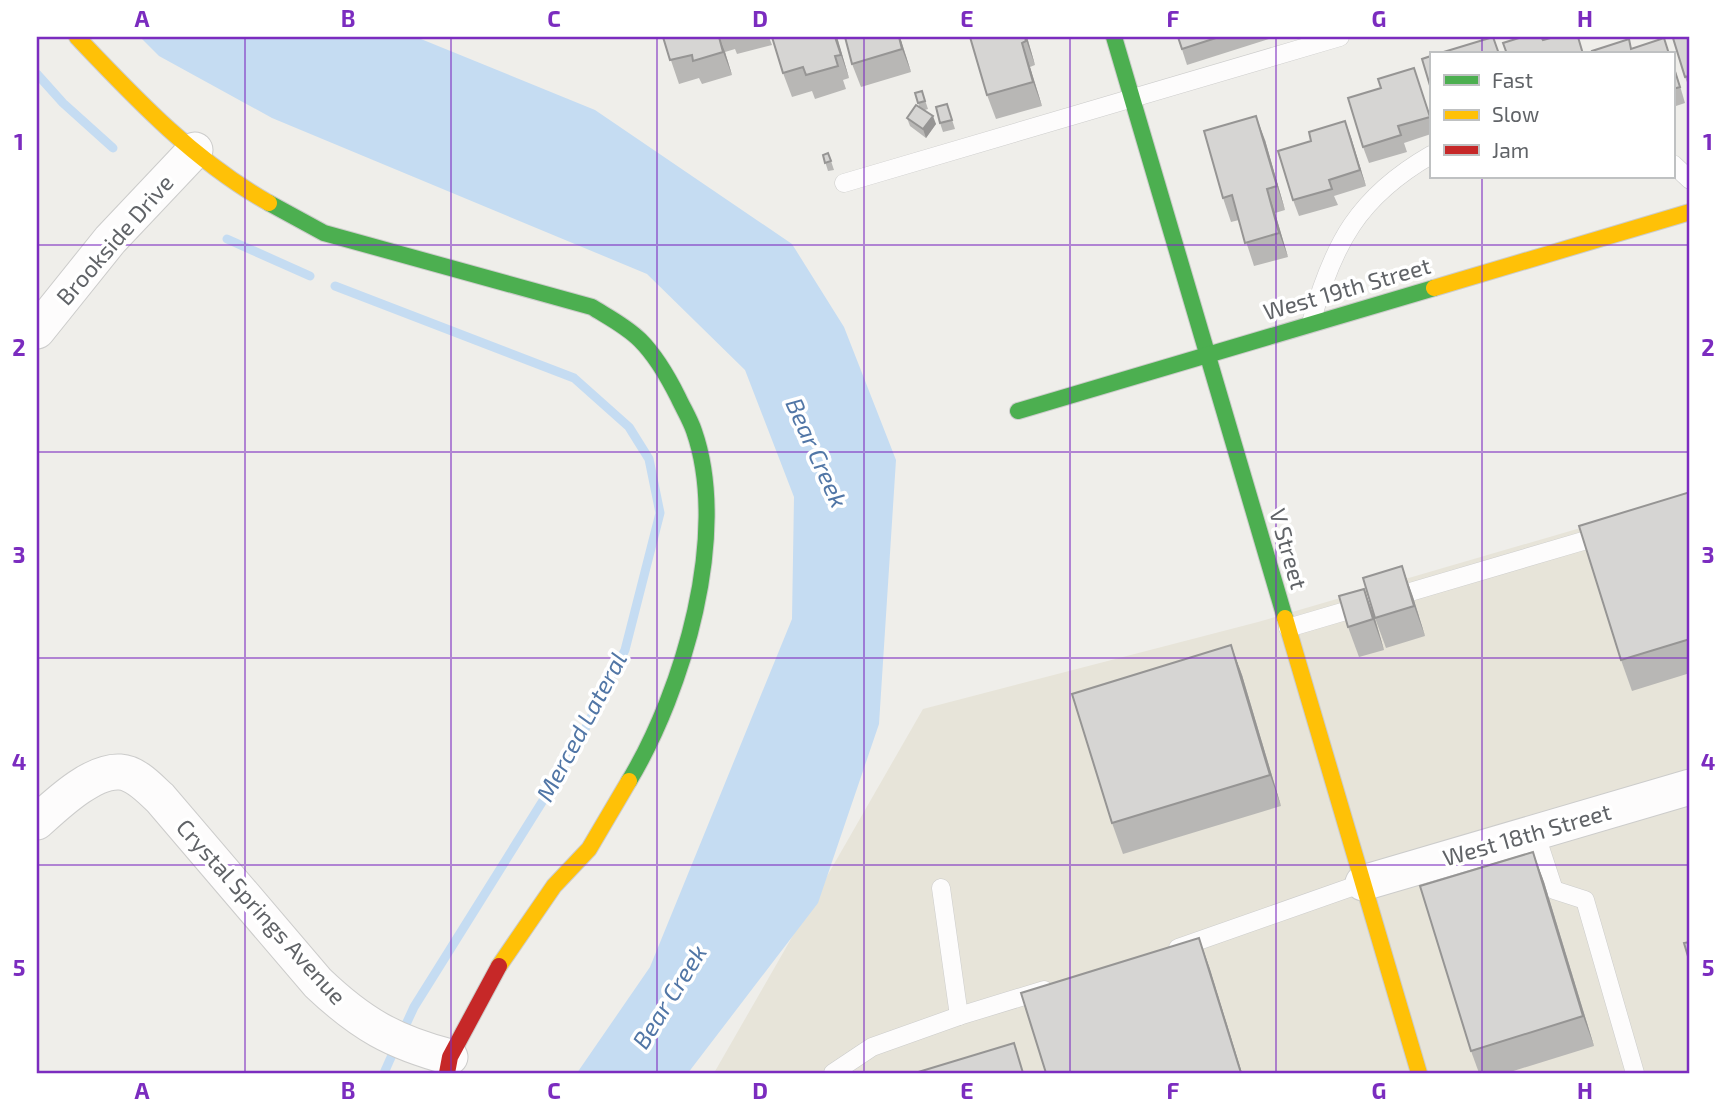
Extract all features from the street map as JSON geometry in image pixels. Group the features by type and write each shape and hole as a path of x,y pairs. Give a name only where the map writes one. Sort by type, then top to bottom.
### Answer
{"street":[{"path":"77,37 156,118 195,150 248,191 324,233 592,307 617,322 640,340 666,373 694,431 705,482 705,551 695,609 673,690 650,747 589,849 554,886 495,972 449,1065"},
{"name":"V Street","path":"1114,37 1419,1073"},
{"name":"Brookside Drive","path":"37,331 110,240 195,150"},
{"name":"West 19th Street","path":"1018,411 1690,212"},
{"name":"Crystal Springs Avenue","path":"37,822 68,794 90,779 119,772 141,780 160,798 318,983 339,1003 374,1029 449,1065"},
{"name":"West 18th Street","path":"1363,883 1690,787"}],"lane":[{"path":"844,183 1340,37"},
{"path":"1311,323 1335,252 1359,214 1383,190 1430,156"},
{"path":"1674,165 1690,180"},
{"path":"1288,628 1623,529"},
{"path":"1535,832 1554,890 1585,900 1635,1073"},
{"path":"1168,951 1363,883"},
{"path":"941,888 959,1016"},
{"path":"833,1073 851,1068 872,1047 959,1016 1063,984"}],"shaded area":[{"path":"1690,496 1690,1073 714,1073 923,709 1258,622"}],"water":[{"name":"Bear Creek","path":"140,37 416,37 595,110 792,244 844,327 896,460 879,724 818,903 688,1073 577,1073 650,967 792,619 794,497 745,370 647,274 272,118 159,56"}],"building":[{"path":"663,37 719,37 723,52 693,61 692,55 670,60"},
{"path":"772,37 835,37 841,55 835,56 838,66 806,75 803,67 783,73"},
{"path":"845,37 899,37 902,49 852,64"},
{"path":"970,37 1025,37 1026,41 1022,43 1033,82 987,95"},
{"path":"1178,37 1219,37 1182,49"},
{"path":"1493,37 1498,52 1444,52"},
{"path":"1522,37 1541,37 1543,40 1578,37 1582,52 1506,52 1503,43"},
{"path":"1690,37 1690,81 1689,76 1685,77 1673,38"},
{"path":"1664,38 1668,52 1592,51 1629,39 1631,49"},
{"path":"1430,56 1430,86 1422,59"},
{"path":"1414,68 1430,117 1398,126 1401,135 1363,147 1348,98 1381,88 1378,79"},
{"path":"1674,68 1680,87 1674,89"},
{"path":"922,91 925,101 918,103 915,93"},
{"path":"947,104 952,120 940,123 936,107"},
{"path":"916,105 933,116 923,129 907,118"},
{"path":"1256,116 1277,186 1267,189 1279,233 1245,243 1232,195 1223,198 1204,131"},
{"path":"1345,121 1360,170 1329,180 1332,189 1293,200 1278,151 1311,141 1309,132"},
{"path":"828,153 831,161 825,163 823,155"},
{"path":"1690,492 1690,639 1621,660 1579,526"},
{"path":"1402,566 1414,606 1375,618 1363,578"},
{"path":"1364,589 1373,619 1348,627 1339,596"},
{"path":"1231,645 1270,775 1112,823 1072,694"},
{"path":"1533,852 1583,1016 1471,1051 1420,886"},
{"path":"1199,938 1241,1073 1046,1073 1021,993"},
{"path":"1690,942 1690,963 1684,943"},
{"path":"1014,1043 1023,1073 915,1073"}],"waterway":[{"name":"Merced Lateral","path":"37,74 63,103 113,148"},
{"name":"Merced Lateral","path":"227,239 310,276"},
{"name":"Merced Lateral","path":"335,286 574,378 629,427 649,459 660,513 625,650 574,751 414,1007 402,1033"},
{"name":"Merced Lateral","path":"384,1073 396,1046"}],"traffic: fast":[{"path":"1114,37 1285,618"},
{"path":"269,203 324,233 592,307 635,335 661,367 692,427 704,472 707,516 695,611 683,658 667,703 629,781"},
{"path":"1018,411 1434,288"}],"traffic: slow":[{"path":"77,37 143,105 191,148 269,203"},
{"path":"1434,288 1690,212"},
{"path":"1285,618 1419,1073"},
{"path":"499,966 554,886 589,849 629,781"}],"traffic: jam":[{"path":"447,1073 450,1057 499,966"}]}
